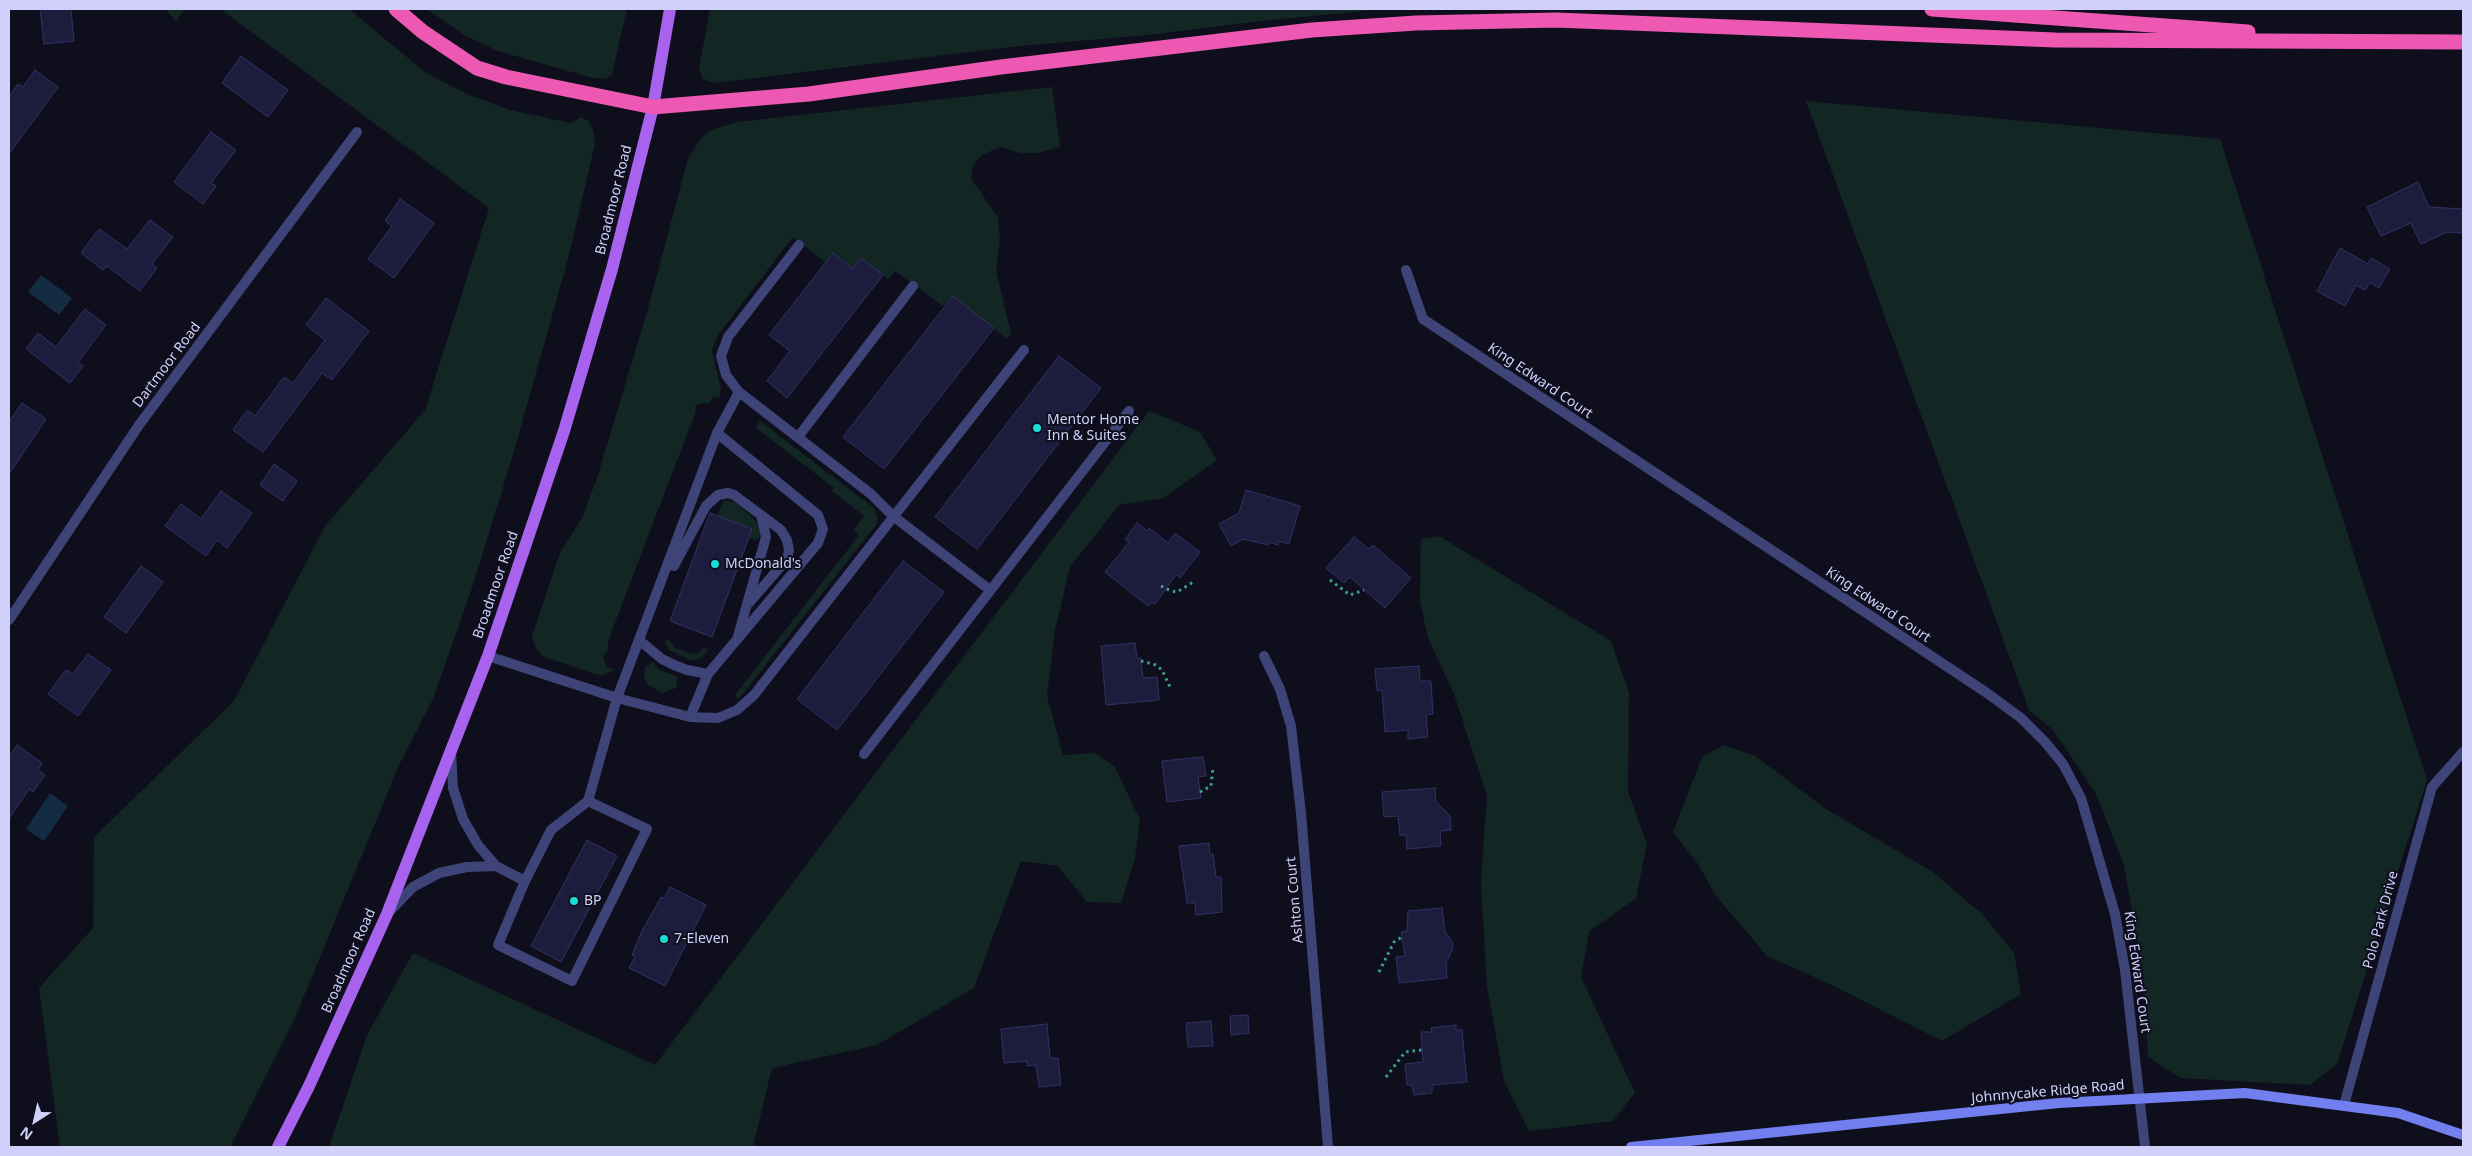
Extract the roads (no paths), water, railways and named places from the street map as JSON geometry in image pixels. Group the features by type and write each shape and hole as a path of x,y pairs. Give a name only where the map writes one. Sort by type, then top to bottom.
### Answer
{"highway":[{"path":"396,9 423,32 476,68 506,78 653,107 809,94 1011,66 1312,30 1416,23 1556,20 2055,40 2463,42"},
{"path":"1932,9 2202,30 2463,42"}],"main road":[{"name":"Broadmoor Road","path":"278,1147 309,1086 387,914 488,656 564,431 612,270 653,107 670,9"},
{"name":"Johnnycake Ridge Road","path":"1631,1147 2059,1103 2245,1094 2398,1113 2463,1135"}],"street":[{"name":"Dartmoor Road","path":"9,620 139,424 357,132"},
{"path":"799,245 728,336 721,356 726,375 739,392 871,494 893,516 990,590"},
{"name":"King Edward Court","path":"1406,270 1423,319 1987,693 2021,718 2045,742 2063,764 2081,798 2115,914 2126,970 2145,1147"},
{"path":"798,437 913,286"},
{"path":"488,656 617,698 690,717 718,718 737,710 754,695 1024,350"},
{"path":"588,801 647,829 572,981 498,945 525,882 551,830 588,801 617,698 657,597 717,433 739,392"},
{"path":"864,754 1129,411"},
{"path":"690,717 708,674 818,543 823,529 818,515 717,433"},
{"path":"657,597 712,499 722,494 734,495 781,530 790,550 787,559 747,606"},
{"path":"737,640 766,537 761,515"},
{"path":"639,640 651,652 674,665 686,670 708,674"},
{"name":"Ashton Court","path":"1264,656 1280,689 1291,726 1301,813 1328,1147"},
{"path":"451,751 453,788 463,819 478,845 496,866 525,882"},
{"name":"Polo Park Drive","path":"2344,1105 2432,787 2463,752"},
{"path":"387,914 414,887 439,873 467,867 496,866"}],"water":[{"path":"41,275 72,298 59,315 28,292"},
{"path":"50,793 68,806 44,841 26,829"}],"place":[{"name":"Mentor Home Inn & Suites","path":"1037,428"},
{"name":"McDonald's","path":"715,564"},
{"name":"BP","path":"574,901"},
{"name":"7-Eleven","path":"664,939"}]}
